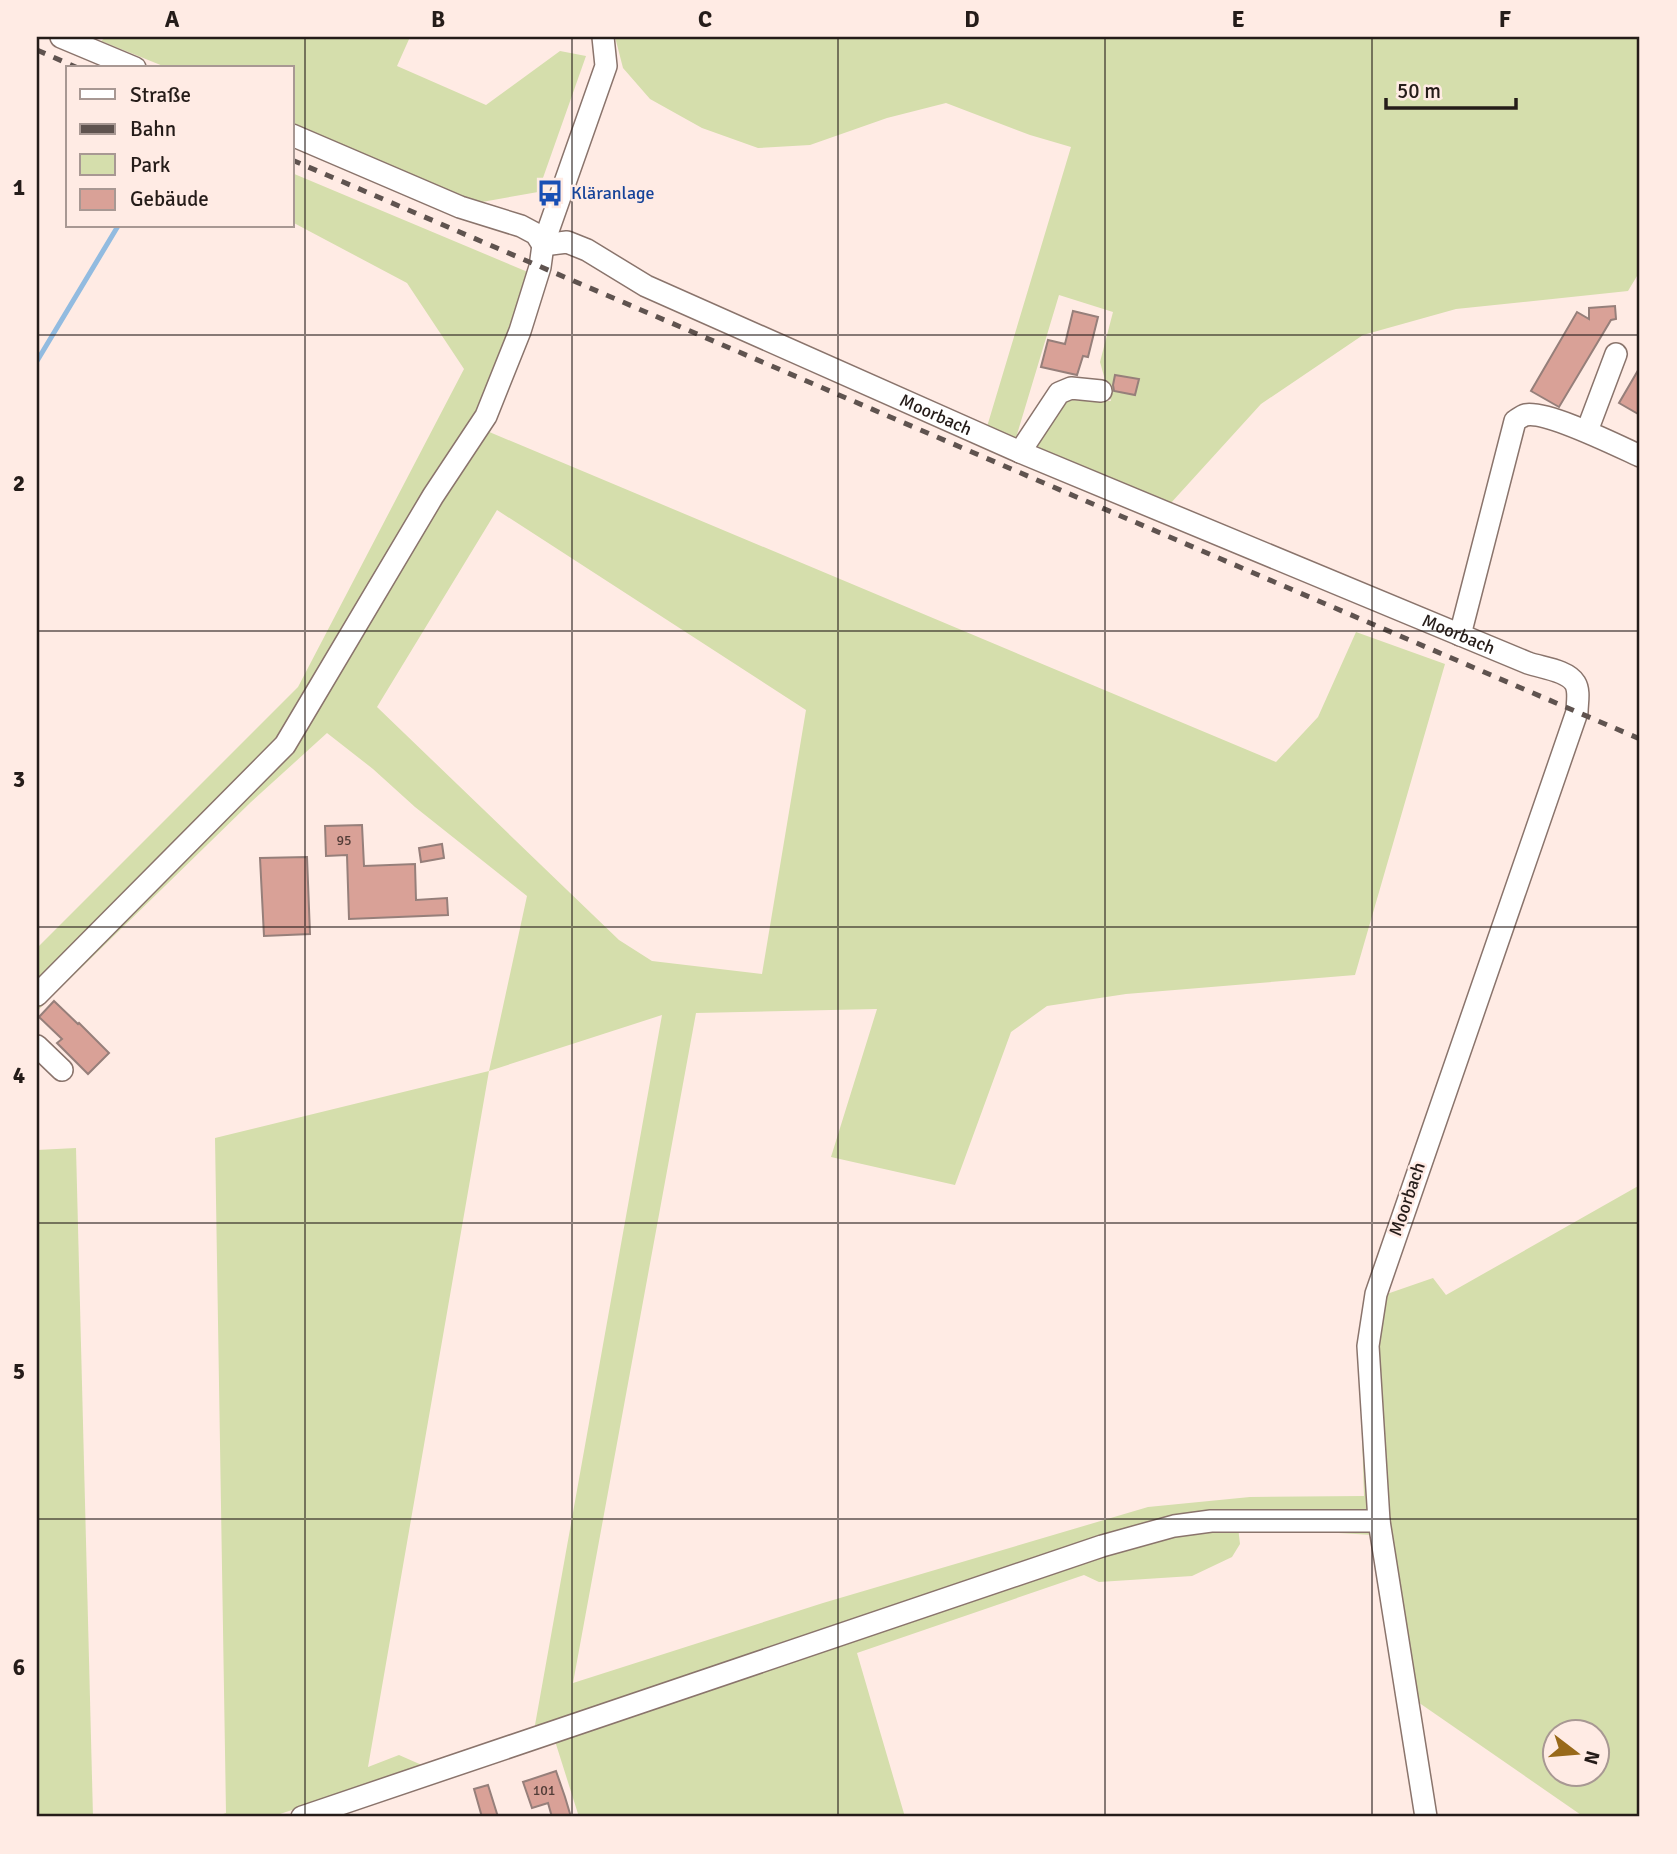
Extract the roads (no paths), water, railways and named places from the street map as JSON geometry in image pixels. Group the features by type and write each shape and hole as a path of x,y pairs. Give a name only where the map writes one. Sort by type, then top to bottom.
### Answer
{"street":[{"path":"61,37 130,66"},
{"path":"37,995 285,745 426,508 486,416 520,331 540,267 543,245 606,66 603,37"},
{"path":"294,136 460,207 521,226 536,234 543,245"},
{"name":"Moorbach","path":"543,245 567,242 587,250 646,286 1020,452 1528,663 1563,673 1575,681 1578,691 1577,712 1376,1294 1368,1346 1379,1521"},
{"path":"1587,431 1616,354"},
{"path":"1020,452 1059,393 1071,388 1101,391"},
{"path":"1460,635 1515,421 1525,415 1538,415 1587,431 1640,456"},
{"path":"37,1046 62,1070"},
{"path":"302,1817 1102,1546 1174,1526 1211,1521 1379,1521 1426,1817"}],"waterway":[{"name":"Moorbach","path":"37,361 117,228"}],"railway":[{"path":"37,50 73,66"},
{"path":"294,161 1640,739"}],"place":[{"name":"Kläranlage","path":"550,193"}]}
